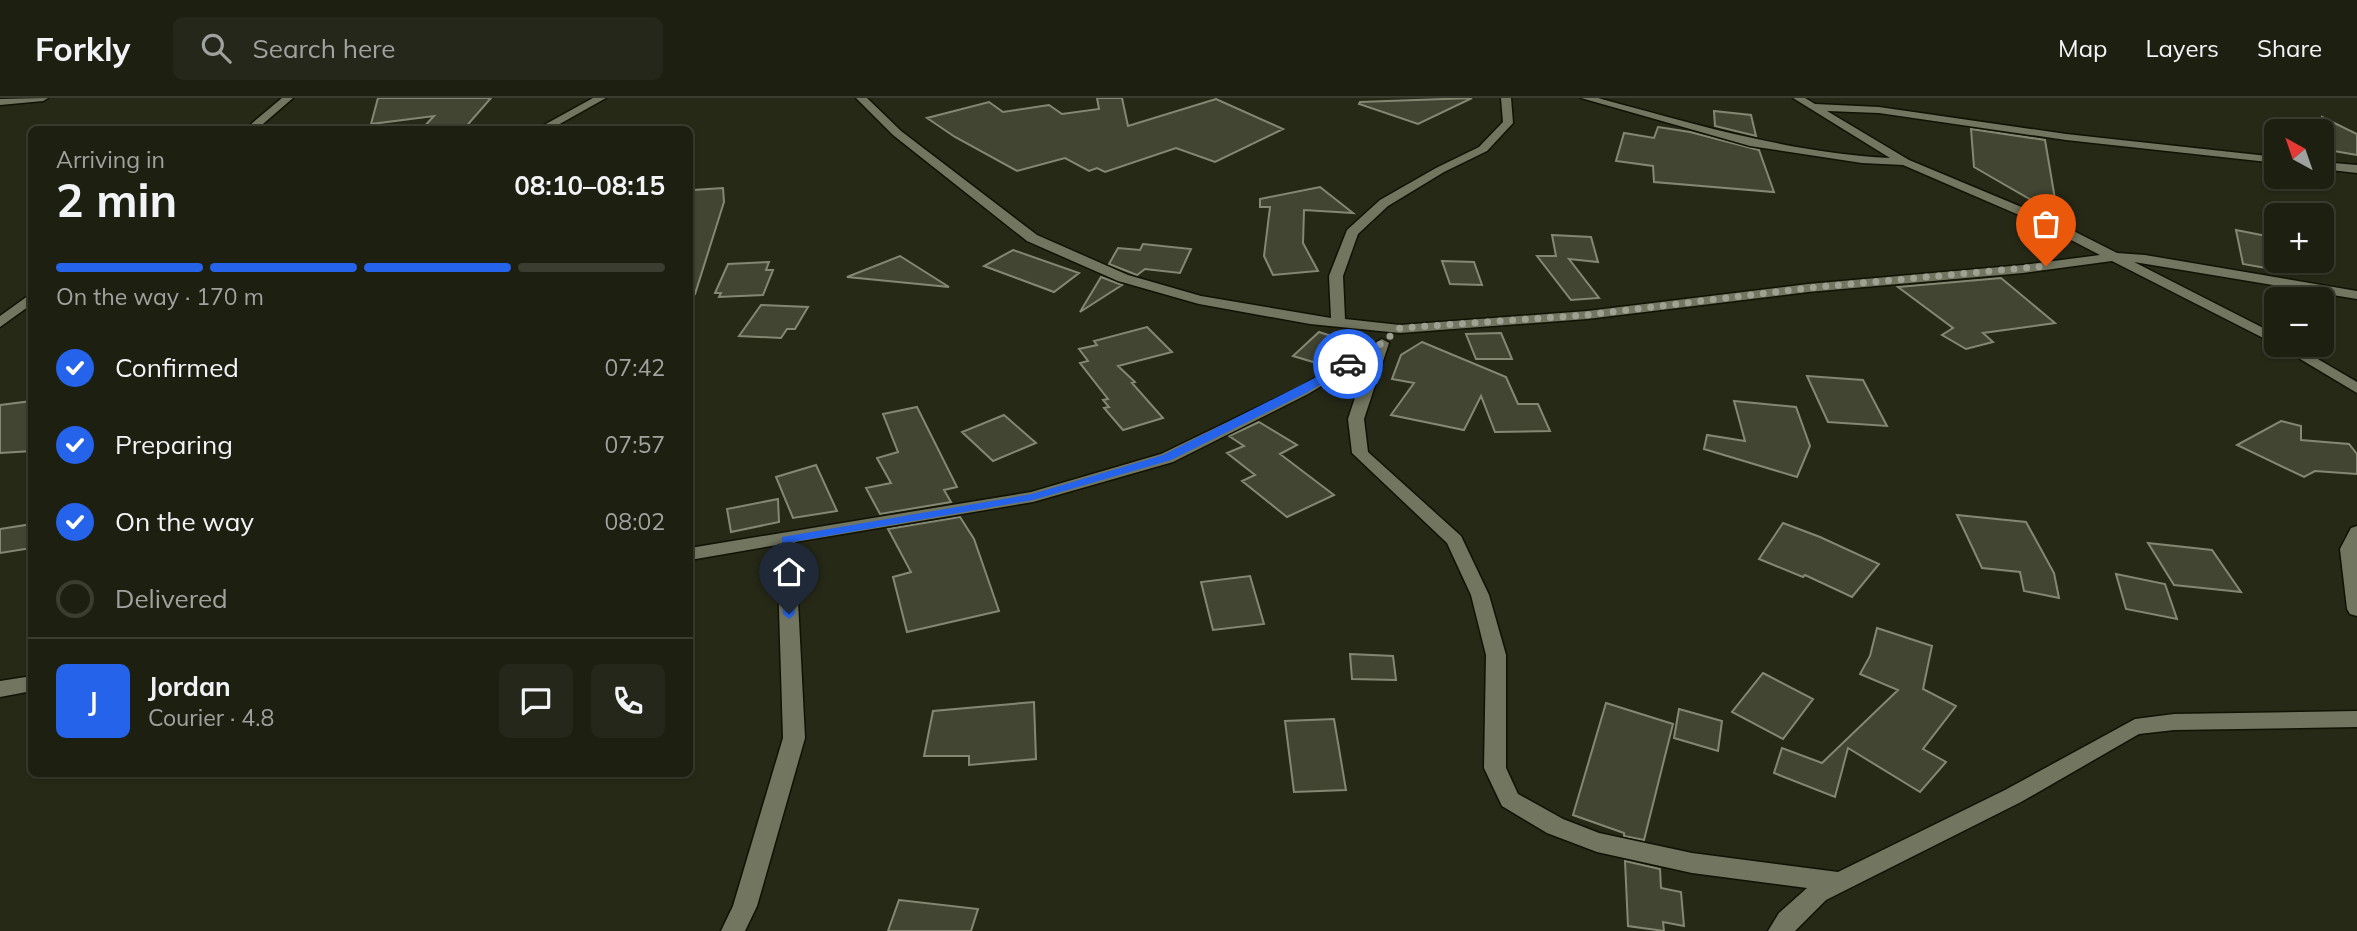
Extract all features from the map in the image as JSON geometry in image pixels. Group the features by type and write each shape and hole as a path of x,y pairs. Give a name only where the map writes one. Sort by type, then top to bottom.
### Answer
{"street":[{"path":"0,102 43,98"},
{"path":"254,126 288,98"},
{"path":"548,126 601,98"},
{"path":"861,98 897,133 1032,238 1122,278 1199,300 1338,323 1400,328 1587,315 1808,288 2024,269 2113,257 2145,259 2357,295"},
{"path":"1338,323 1336,276 1352,233 1384,204 1440,170 1483,149 1508,123 1506,98"},
{"path":"1586,98 1750,143 1862,160 1905,162"},
{"path":"1804,102 1905,162 2044,221 2264,334"},
{"path":"1804,102 2066,137 2264,159"},
{"path":"2334,166 2357,169"},
{"path":"0,323 28,301"},
{"path":"693,554 1033,497 1167,458 1303,391 1378,346 1400,328"},
{"path":"1378,346 1356,419 1360,453 1455,540 1480,594 1496,655 1495,768 1510,800 1555,826 1597,842 1692,863 1838,882"},
{"path":"2304,357 2357,388"},
{"path":"2357,532 2349,549 2357,609"},
{"path":"733,931 744,906 794,738 786,540"},
{"path":"0,689 28,684"},
{"path":"1780,931 1788,920 1818,893 2013,796 2135,727 2174,722 2357,719"}],"building":[{"path":"378,98 491,98 466,126 425,126 434,116 371,124"},
{"path":"1097,98 1122,98 1128,126 1216,99 1283,129 1215,162 1176,148 1105,172 1097,168 1089,171 1065,158 1017,171 955,137 927,118 989,102 1003,112 1049,105 1062,114 1099,109"},
{"path":"1472,98 1418,124 1359,104 1360,102"},
{"path":"1714,111 1751,115 1756,136 1715,126"},
{"path":"2334,123 2357,134 2357,155 2334,151"},
{"path":"1658,127 1690,132 1759,150 1774,192 1654,182 1653,166 1616,161 1624,133 1654,138"},
{"path":"1971,129 2045,140 2055,199 2033,201 1974,167"},
{"path":"1320,187 1353,213 1304,210 1303,243 1318,271 1273,275 1264,256 1270,207 1260,207 1260,199"},
{"path":"723,188 724,202 695,294 693,294 693,190"},
{"path":"2236,230 2264,235 2264,268 2243,264"},
{"path":"1552,235 1591,237 1598,262 1569,259 1599,298 1571,300 1537,256 1556,256"},
{"path":"1143,244 1191,249 1180,273 1145,269 1137,275 1109,264 1118,248 1140,250"},
{"path":"1013,250 1079,273 1054,292 984,266"},
{"path":"900,256 949,287 847,277"},
{"path":"1442,261 1474,262 1482,285 1450,284"},
{"path":"769,262 766,270 773,270 763,295 719,297 721,293 715,293 728,264"},
{"path":"1101,277 1122,285 1080,312"},
{"path":"2001,278 2055,323 1983,333 1993,342 1966,349 1942,335 1953,328 1898,287"},
{"path":"761,305 808,307 795,329 787,329 781,338 739,336"},
{"path":"1147,327 1172,352 1118,366 1135,382 1132,383 1163,418 1123,430 1104,408 1109,407 1103,400 1108,399 1080,363 1088,361 1079,349 1097,345 1094,341"},
{"path":"1319,332 1344,340 1320,364 1293,356"},
{"path":"1501,333 1512,359 1476,359 1466,334"},
{"path":"1422,342 1506,377 1518,404 1538,404 1550,431 1495,432 1481,396 1464,430 1391,415 1414,383 1392,379 1401,355"},
{"path":"1807,376 1863,380 1887,426 1828,422"},
{"path":"1734,401 1796,407 1810,446 1797,477 1704,449 1707,435 1745,441"},
{"path":"28,402 28,451 0,453 0,405"},
{"path":"917,407 957,487 944,490 951,502 880,514 866,488 891,483 877,458 898,452 883,414"},
{"path":"1004,415 1036,443 993,461 962,432"},
{"path":"2281,421 2301,426 2301,440 2349,444 2357,454 2357,474 2315,471 2304,477 2237,445"},
{"path":"1259,422 1297,445 1280,454 1334,495 1287,517 1242,481 1255,475 1227,453 1244,446 1229,436"},
{"path":"816,465 837,511 793,518 776,477"},
{"path":"778,499 779,522 731,532 727,509"},
{"path":"1957,515 2026,522 2054,573 2059,598 2024,591 2020,572 1982,568"},
{"path":"960,517 974,539 999,611 907,632 893,577 911,572 888,529"},
{"path":"1783,523 1879,564 1852,597 1805,575 1803,577 1759,559"},
{"path":"28,525 28,549 0,553 0,529"},
{"path":"2148,543 2212,550 2241,592 2174,585"},
{"path":"2116,574 2165,584 2177,619 2126,609"},
{"path":"1250,576 1264,624 1213,630 1201,582"},
{"path":"1877,628 1932,646 1923,689 1956,706 1923,749 1946,762 1920,792 1848,748 1835,797 1774,773 1782,748 1822,763 1898,690 1860,674 1870,656"},
{"path":"1350,654 1393,656 1396,680 1352,679"},
{"path":"1763,673 1813,699 1783,739 1732,712"},
{"path":"1034,702 1036,759 969,765 969,756 924,756 933,711"},
{"path":"1606,703 1673,724 1644,840 1624,836 1624,833 1573,815"},
{"path":"1679,709 1722,721 1718,751 1674,738"},
{"path":"1334,719 1346,790 1294,792 1285,721"},
{"path":"1625,861 1660,869 1661,888 1681,892 1684,926 1663,922 1664,931 1628,926"},
{"path":"899,900 978,909 971,931 888,931"}],"way so far":[{"path":"1348,364 1378,346 1400,328 1587,315 1808,288 2046,266"}],"route":[{"path":"789,614 786,540 1033,497 1167,458 1303,391 1348,364"}]}
